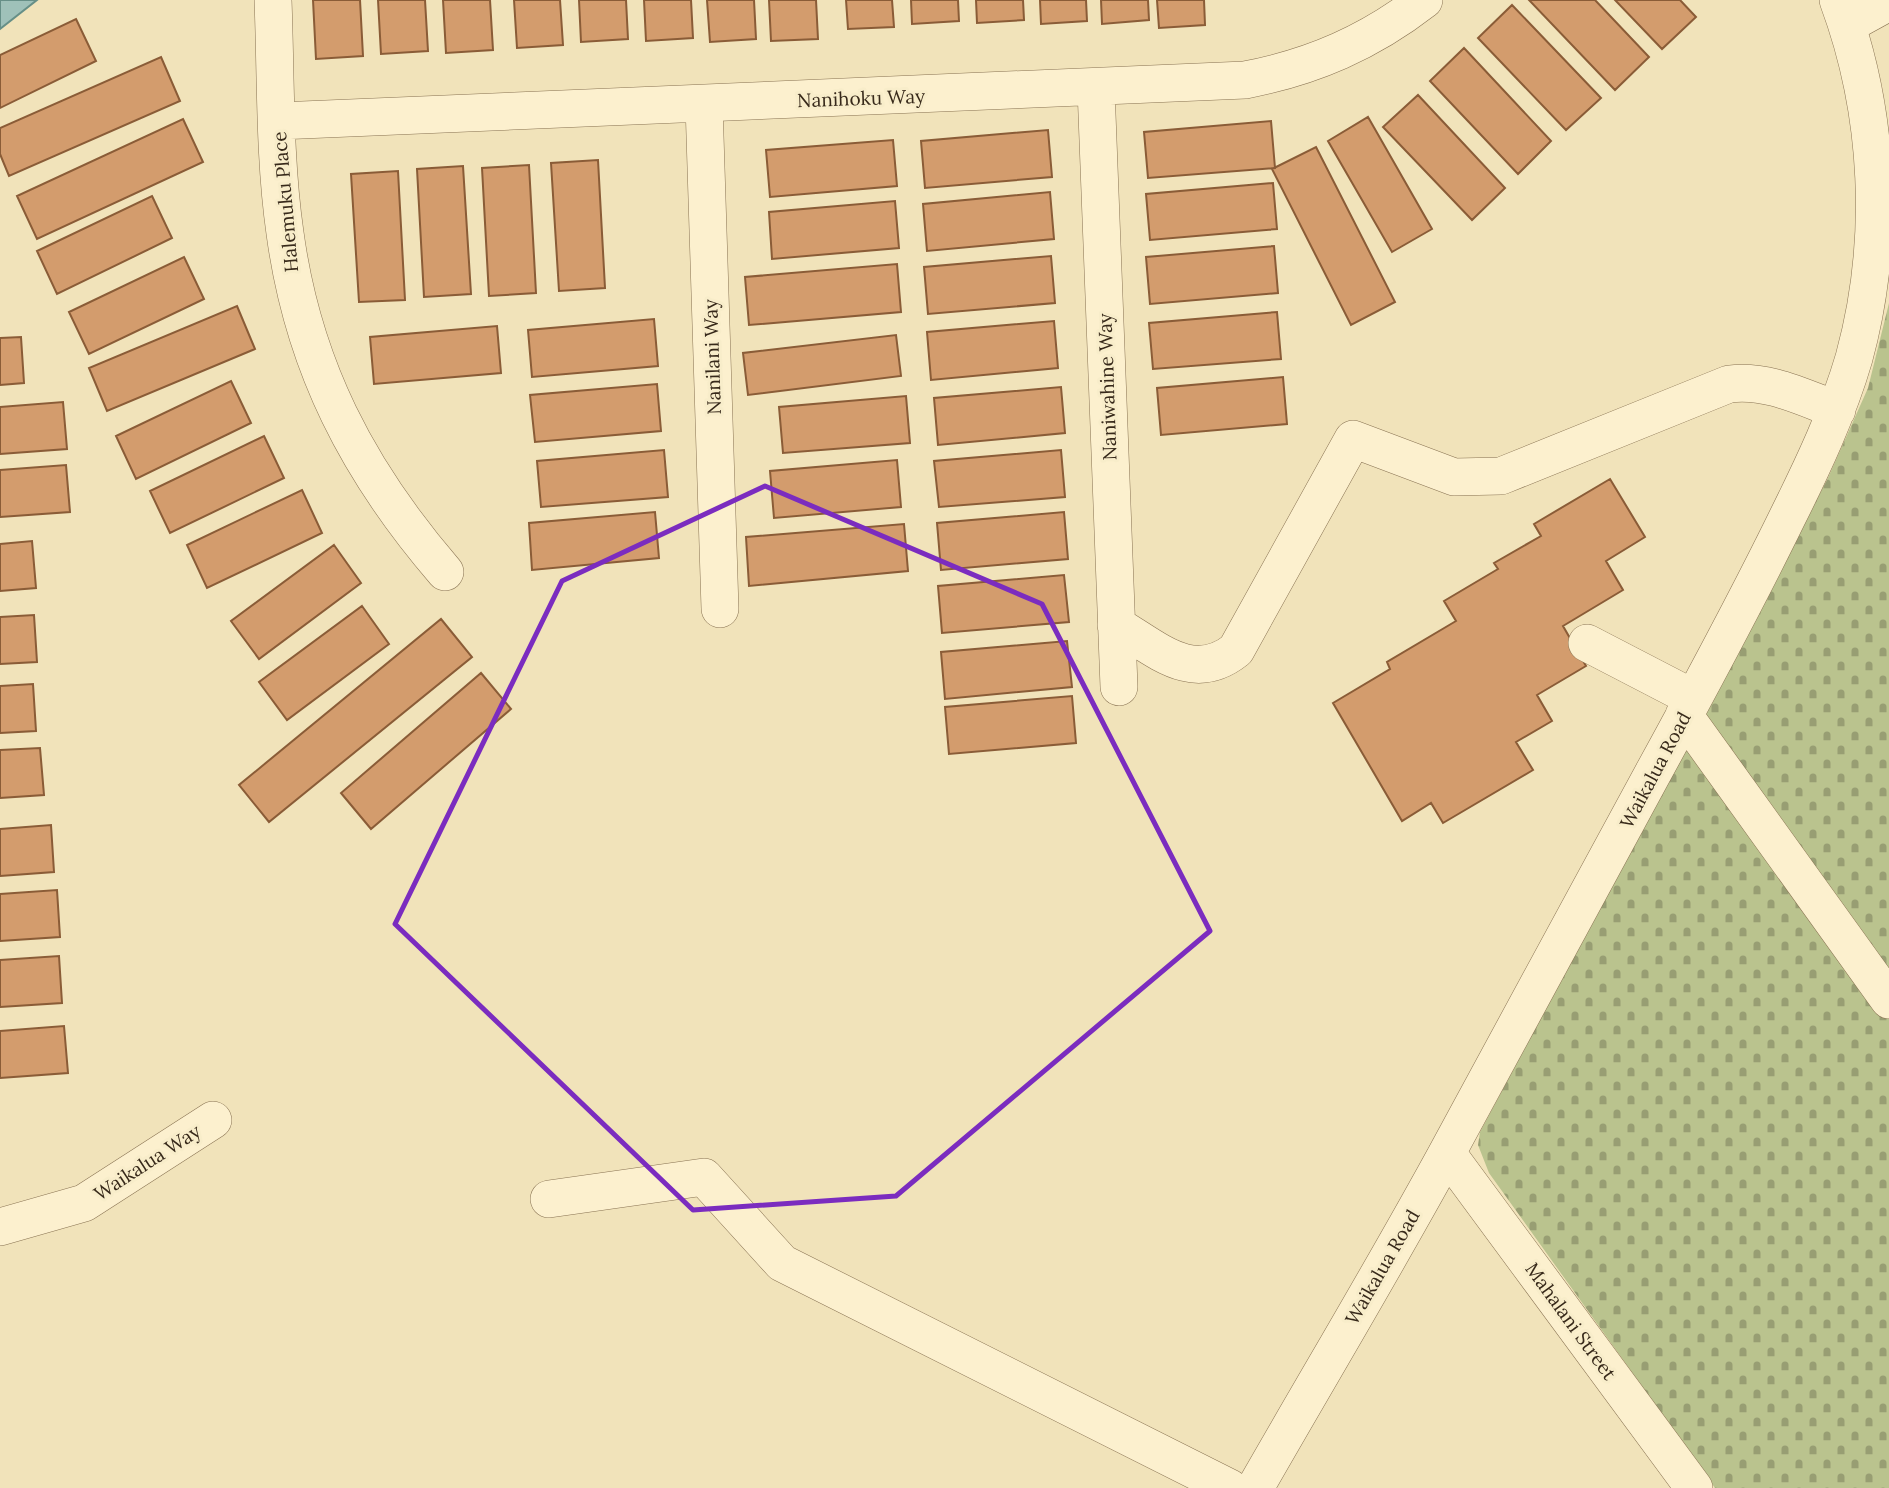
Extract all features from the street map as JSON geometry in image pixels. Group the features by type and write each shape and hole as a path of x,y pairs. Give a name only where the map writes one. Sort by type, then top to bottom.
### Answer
{"street":[{"name":"Halemuku Place","path":"273,0 284,231 303,322 321,378 345,430 374,481 408,528 445,572"},
{"name":"Nanihoku Way","path":"278,121 1205,84 1285,72 1361,43 1424,0"},
{"path":"1843,13 1889,2"},
{"name":"Waikalua Road","path":"1255,1488 1447,1153 1689,707 1766,561 1837,410 1861,323 1873,244 1878,115 1843,13"},
{"name":"Naniwahine Way","path":"1096,88 1119,687"},
{"name":"Nanilani Way","path":"704,104 720,609"},
{"path":"1116,625 1171,657 1196,666 1217,663 1236,650 1353,439 1431,471 1478,479 1524,470 1729,384 1765,384 1837,410"},
{"path":"1587,643 1689,707 1889,1000"},
{"name":"Waikalua Way","path":"0,1227 84,1203 213,1120"},
{"name":"Mahalani Street","path":"1447,1153 1694,1488"},
{"path":"549,1199 704,1177 782,1263 1230,1488"}],"highlighted area":[{"path":"765,486 1042,604 1210,931 896,1196 693,1210 395,924 562,581"}],"green space":[{"path":"1889,303 1889,1488 1715,1488 1489,1173 1478,1145 1480,1132 1827,480 1868,388"}],"water":[{"path":"0,0 37,0 0,29"}],"building":[{"path":"313,0 360,0 363,56 316,59"},
{"path":"378,0 425,0 428,51 381,54"},
{"path":"443,0 490,0 493,50 446,53"},
{"path":"514,0 560,0 563,45 517,48"},
{"path":"579,0 626,0 628,39 581,42"},
{"path":"644,0 691,0 693,38 646,41"},
{"path":"707,0 754,0 756,39 710,42"},
{"path":"769,0 816,0 818,39 771,41"},
{"path":"846,0 892,0 894,27 848,29"},
{"path":"911,0 958,0 959,21 912,24"},
{"path":"976,0 1023,0 1024,20 977,23"},
{"path":"1040,0 1086,0 1087,21 1041,24"},
{"path":"1101,0 1148,0 1149,20 1102,24"},
{"path":"1157,0 1204,0 1205,25 1159,28"},
{"path":"1529,0 1595,0 1649,57 1615,90"},
{"path":"1615,0 1680,0 1696,17 1662,49"},
{"path":"1512,5 1601,98 1566,130 1478,38"},
{"path":"76,19 96,61 0,108 0,55"},
{"path":"1464,48 1551,141 1518,174 1430,81"},
{"path":"161,57 180,101 9,176 0,154 0,128"},
{"path":"1418,95 1505,188 1472,220 1383,127"},
{"path":"1368,117 1432,229 1392,252 1328,141"},
{"path":"183,119 203,162 37,239 17,196"},
{"path":"1271,121 1275,168 1148,178 1144,132"},
{"path":"1048,130 1052,177 925,188 921,141"},
{"path":"893,140 897,186 770,197 766,150"},
{"path":"1316,147 1395,302 1351,325 1272,169"},
{"path":"598,160 605,288 559,291 551,163"},
{"path":"529,165 536,293 489,296 482,168"},
{"path":"463,166 471,294 424,297 417,169"},
{"path":"398,171 405,300 359,302 351,174"},
{"path":"1273,183 1277,229 1150,240 1146,194"},
{"path":"1050,192 1054,239 927,251 923,204"},
{"path":"152,196 172,238 57,294 37,251"},
{"path":"895,201 899,248 772,259 769,212"},
{"path":"1274,246 1278,293 1150,304 1146,257"},
{"path":"1051,256 1055,303 928,314 924,267"},
{"path":"184,257 204,299 89,354 69,312"},
{"path":"897,264 901,312 749,325 745,277"},
{"path":"237,306 255,349 107,411 89,368"},
{"path":"1277,312 1281,359 1153,369 1149,323"},
{"path":"654,319 658,366 532,377 528,330"},
{"path":"1054,321 1058,368 931,380 927,332"},
{"path":"497,326 501,373 374,384 370,337"},
{"path":"896,335 901,376 748,395 743,353"},
{"path":"21,337 24,383 0,385 0,338"},
{"path":"1283,377 1287,424 1161,435 1157,388"},
{"path":"231,381 251,423 136,479 116,436"},
{"path":"657,384 661,431 535,442 530,395"},
{"path":"1061,387 1065,433 938,445 934,398"},
{"path":"906,396 910,443 783,453 779,407"},
{"path":"63,402 67,449 0,454 0,407"},
{"path":"264,436 284,478 170,533 150,491"},
{"path":"664,450 668,497 541,507 537,461"},
{"path":"1061,450 1065,497 939,507 934,461"},
{"path":"897,460 901,507 774,518 770,471"},
{"path":"66,465 70,512 0,517 0,470"},
{"path":"1610,479 1645,537 1606,561 1623,590 1563,626 1586,666 1537,695 1552,721 1516,742 1533,770 1443,823 1431,803 1402,821 1333,703 1390,669 1387,662 1456,621 1444,601 1498,569 1494,563 1541,536 1534,524"},
{"path":"302,490 322,533 207,588 187,545"},
{"path":"655,512 659,558 532,570 529,523"},
{"path":"1064,512 1068,559 941,570 937,523"},
{"path":"904,524 908,571 749,586 746,537"},
{"path":"32,541 36,588 0,591 0,544"},
{"path":"334,545 361,583 259,659 231,621"},
{"path":"1064,575 1069,622 942,633 938,586"},
{"path":"362,606 389,644 287,720 259,682"},
{"path":"34,615 37,662 0,664 0,617"},
{"path":"441,619 472,657 269,822 239,785"},
{"path":"1067,641 1072,687 945,699 941,652"},
{"path":"481,673 511,709 371,829 341,793"},
{"path":"33,684 36,731 0,733 0,686"},
{"path":"1072,696 1076,743 949,754 945,707"},
{"path":"40,748 44,795 0,798 0,750"},
{"path":"51,825 54,872 0,876 0,829"},
{"path":"57,890 60,937 0,941 0,894"},
{"path":"59,956 62,1003 0,1007 0,960"},
{"path":"64,1026 68,1073 0,1078 0,1031"}]}
